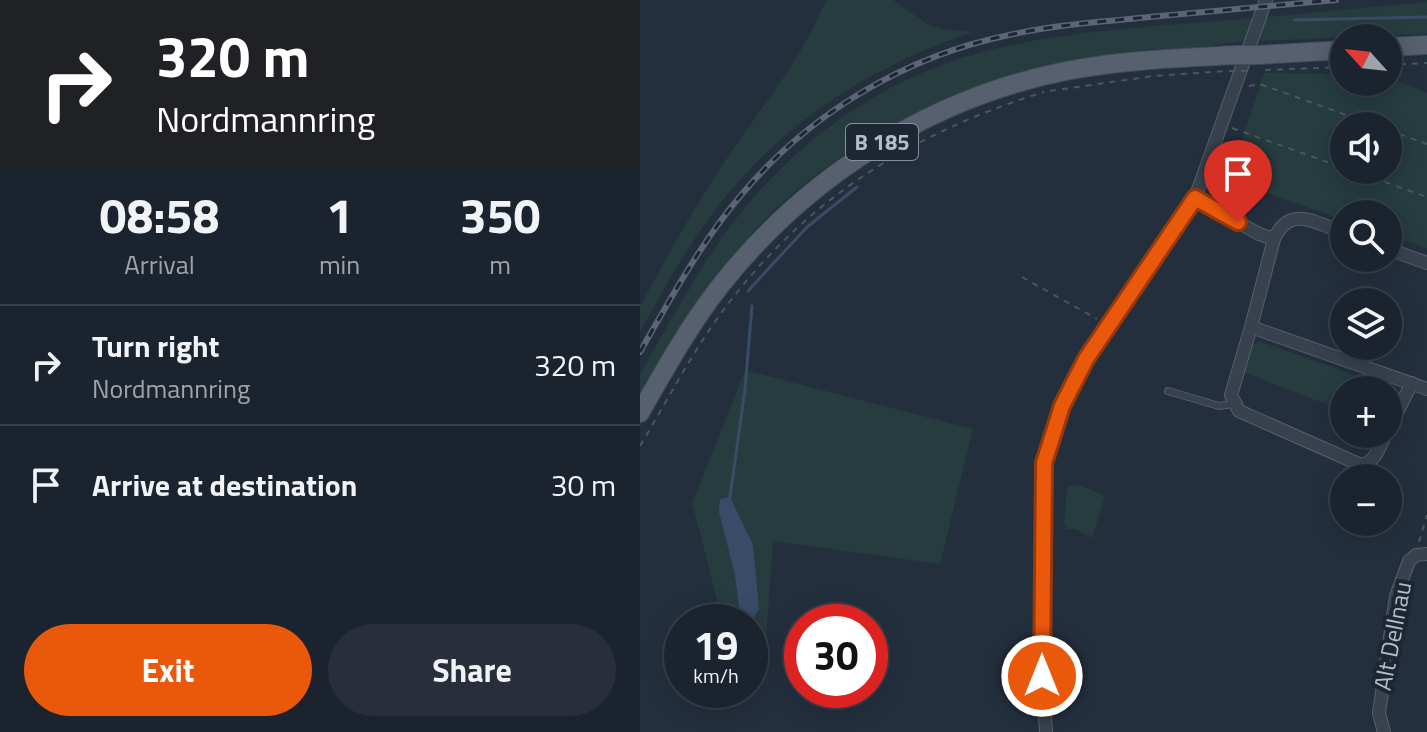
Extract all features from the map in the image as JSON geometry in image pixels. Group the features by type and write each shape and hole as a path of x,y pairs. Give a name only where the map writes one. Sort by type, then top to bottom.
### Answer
{"main road":[{"path":"1402,46 1427,45"},
{"name":"B 185","path":"640,413 687,334 735,267 797,204 867,151 947,109 1011,86 1116,63 1258,65 1330,52"}],"street":[{"path":"1046,732 1042,676 1044,463 1062,406 1086,359 1195,198 1266,0"},
{"path":"1195,198 1259,234 1274,239"},
{"path":"1330,228 1301,218 1289,219 1279,227 1231,395 1239,411 1353,464 1369,464 1378,448"},
{"path":"1402,254 1427,263"},
{"path":"1251,327 1427,389"},
{"path":"1402,403 1412,383"},
{"name":"Alt Dellnau","path":"1384,732 1379,713 1396,596 1409,561 1423,554"}],"lane":[{"path":"1168,391 1219,406 1233,404"}],"path":[{"path":"640,446 697,348 752,274 815,211 871,169 958,123 1046,92 1233,63 1330,67"},
{"path":"1402,64 1427,63"},
{"path":"1235,87 1260,84 1338,112"},
{"path":"1222,125 1330,163"},
{"path":"1402,135 1427,144"},
{"path":"1390,184 1427,197"},
{"path":"1022,277 1108,325"},
{"path":"1423,554 1427,515"}],"green space":[{"path":"826,0 893,0 927,24 941,29 973,32 895,64 859,83 793,129 762,157 707,221 640,331 640,306 669,253 721,167 791,66"},
{"path":"1427,2 1427,34 1402,35 1402,24 1330,24 1330,38 1258,41 1266,17"},
{"path":"1253,18 1245,41 1118,53 1015,73 974,87 892,125 817,174 755,230 693,309 640,394 640,376 644,366 720,240 750,201 784,166 820,134 860,106 902,82 947,63 994,49 1090,33"},
{"path":"1264,73 1330,74 1330,96 1402,96 1402,82 1427,93 1427,248 1402,240 1402,200 1330,200 1330,215 1229,180"},
{"path":"1259,341 1357,376 1330,376 1330,406 1243,372 1249,347"},
{"path":"745,370 973,429 940,564 773,541 768,611 768,604 718,604 692,503"},
{"path":"1079,485 1105,496 1092,538 1076,529 1067,529 1064,524 1067,487"}],"water":[{"path":"730,497 753,545 759,604 739,604 735,575 719,512 720,499"}],"waterway":[{"path":"1294,20 1427,17"},
{"path":"748,291 807,227 857,187"},
{"path":"730,497 745,389 752,306"}],"railway":[{"path":"640,352 687,271 742,194 798,138 862,92 897,73 933,57 1028,31 1103,21 1336,0"}],"route":[{"path":"1042,676 1044,463 1062,406 1086,359 1195,198 1238,222"}]}
